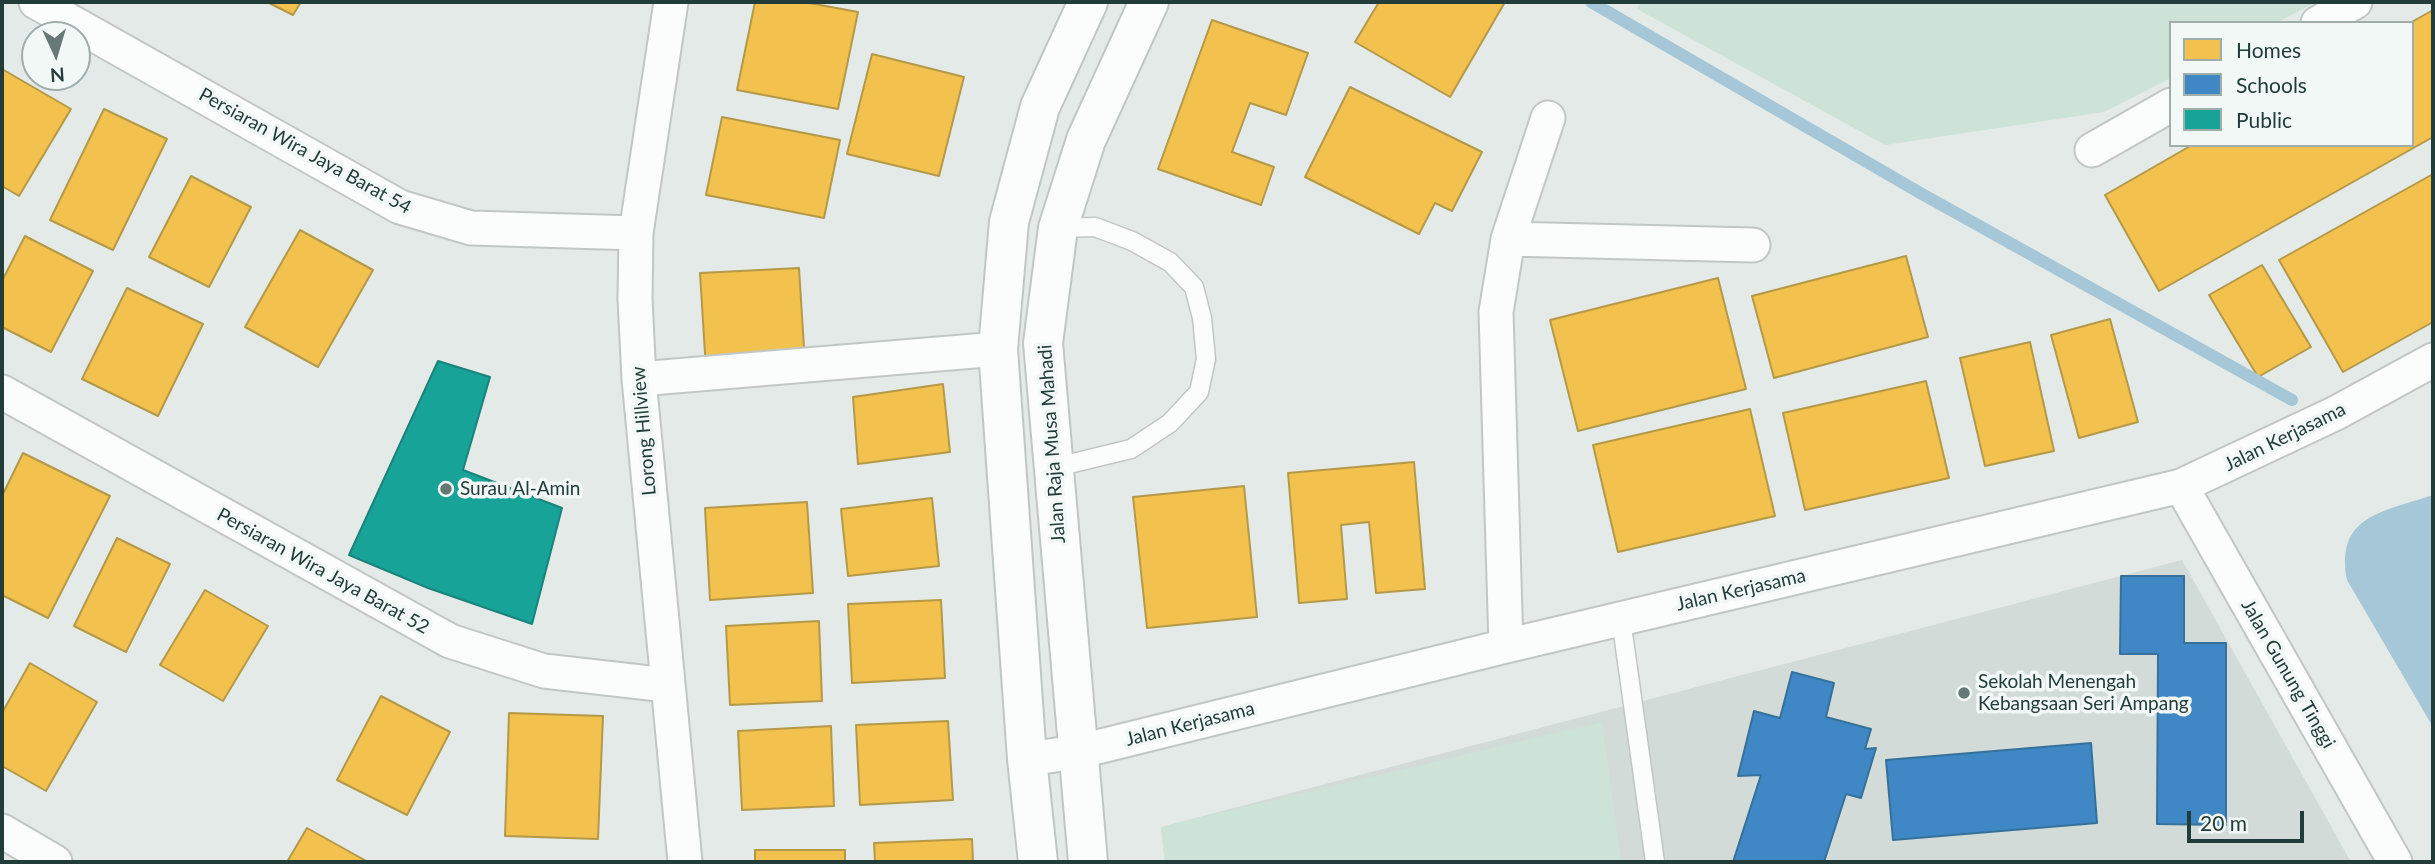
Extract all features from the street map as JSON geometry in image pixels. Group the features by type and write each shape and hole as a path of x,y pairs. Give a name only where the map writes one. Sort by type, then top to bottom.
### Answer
{"main road":[{"path":"1038,862 1027,759 998,349 1009,222 1040,107 1088,2"},
{"name":"Jalan Raja Musa Mahadi","path":"1088,862 1043,343 1058,228 1086,140 1149,2"}],"street":[{"name":"Persiaran Wira Jaya Barat 54","path":"36,2 400,207 471,228 636,233"},
{"name":"Lorong Hillview","path":"671,2 636,233 635,299 639,379 685,862"},
{"path":"2322,21 2355,2"},
{"path":"2092,150 2169,107"},
{"path":"1506,646 1496,312 1508,239 1548,118"},
{"path":"1508,239 1753,245"},
{"path":"639,379 998,349"},
{"name":"Jalan Kerjasama","path":"1027,759 1077,752 1506,646 2181,486 2336,413 2433,360"},
{"name":"Persiaran Wira Jaya Barat 52","path":"2,392 450,641 544,671 667,685"},
{"name":"Jalan Gunung Tinggi","path":"2181,486 2395,862"},
{"path":"2,831 45,860"}],"lane":[{"path":"1052,468 1131,449 1170,423 1199,392 1206,359 1202,318 1194,287 1170,262 1132,241 1095,227 1058,228"},
{"path":"1621,619 1655,862"}],"shaded area":[{"name":"Sekolah Menengah Kebangsaan Seri Ampang","path":"2182,560 2351,862 1165,862 1161,827"}],"green space":[{"path":"1640,2 2316,2 2280,21 2169,21 2169,79 2104,112 1885,145 1637,9"},
{"path":"1602,722 1621,862 1165,862 1161,827"}],"water":[{"path":"2433,495 2433,727 2347,580 2345,558 2348,542 2356,529 2367,520 2381,512"}],"building: Homes":[{"path":"267,2 301,2 293,15"},
{"path":"755,2 804,2 858,12 838,109 737,90"},
{"path":"1379,2 1505,2 1450,97 1355,42"},
{"path":"2433,10 2433,137 2159,291 2105,195 2189,147 2414,147 2414,21"},
{"path":"1212,20 1308,53 1286,115 1250,103 1232,152 1274,167 1261,205 1158,169"},
{"path":"872,54 964,77 939,176 847,154"},
{"path":"2,69 21,80 21,91 40,91 71,109 19,196 2,186"},
{"path":"1350,87 1482,152 1452,211 1435,203 1419,234 1305,177"},
{"path":"104,109 167,139 113,250 50,220"},
{"path":"722,117 840,140 824,218 706,195"},
{"path":"2433,174 2433,322 2343,372 2279,260"},
{"path":"191,176 251,207 209,287 149,257"},
{"path":"300,230 373,270 318,367 245,327"},
{"path":"25,236 93,271 51,352 2,327 2,281"},
{"path":"1906,256 1928,337 1774,378 1752,296"},
{"path":"2262,265 2311,347 2258,377 2209,295"},
{"path":"799,268 805,364 706,370 700,273"},
{"path":"1718,278 1746,389 1578,431 1550,320"},
{"path":"127,288 203,324 158,416 82,379"},
{"path":"2110,319 2138,422 2079,438 2051,335"},
{"path":"2030,342 2054,451 1985,466 1960,358"},
{"path":"1926,381 1949,478 1805,510 1783,413"},
{"path":"943,384 950,452 858,464 853,397"},
{"path":"1750,409 1775,516 1618,552 1593,445"},
{"path":"23,453 110,496 48,618 2,595 2,496"},
{"path":"1414,462 1425,589 1376,593 1369,522 1341,525 1347,599 1299,603 1288,473"},
{"path":"1244,486 1257,617 1147,628 1133,497"},
{"path":"932,498 939,566 848,576 841,509"},
{"path":"807,502 813,593 710,600 705,508"},
{"path":"117,538 170,564 126,652 74,626"},
{"path":"205,590 268,626 223,701 160,665"},
{"path":"941,600 945,678 852,683 848,604"},
{"path":"819,621 822,701 730,705 726,626"},
{"path":"30,663 97,702 46,791 2,766 2,713"},
{"path":"381,696 450,732 407,815 337,780"},
{"path":"509,713 603,716 598,839 505,836"},
{"path":"948,721 953,800 860,805 856,725"},
{"path":"831,726 834,806 742,810 738,731"},
{"path":"307,828 368,862 287,862"},
{"path":"972,839 973,862 875,862 874,843"},
{"path":"755,850 845,850 845,862 755,862"}],"building: Schools":[{"path":"2121,576 2184,576 2184,643 2226,643 2226,825 2157,824 2158,654 2120,654"},
{"path":"1792,672 1834,683 1826,717 1871,729 1865,749 1876,748 1861,798 1846,794 1824,862 1733,862 1761,775 1738,776 1754,711 1780,718"},
{"path":"2091,743 2097,823 1893,840 1886,760"}],"building: Public":[{"name":"Surau Al-Amin","path":"438,361 490,377 463,470 562,508 532,624 428,588 349,555"}],"waterway":[{"path":"1591,2 1922,194 2292,400"}],"place":[{"name":"Surau Al-Amin","path":"446,489"},
{"name":"Sekolah Menengah Kebangsaan Seri Ampang","path":"1964,693"}]}
